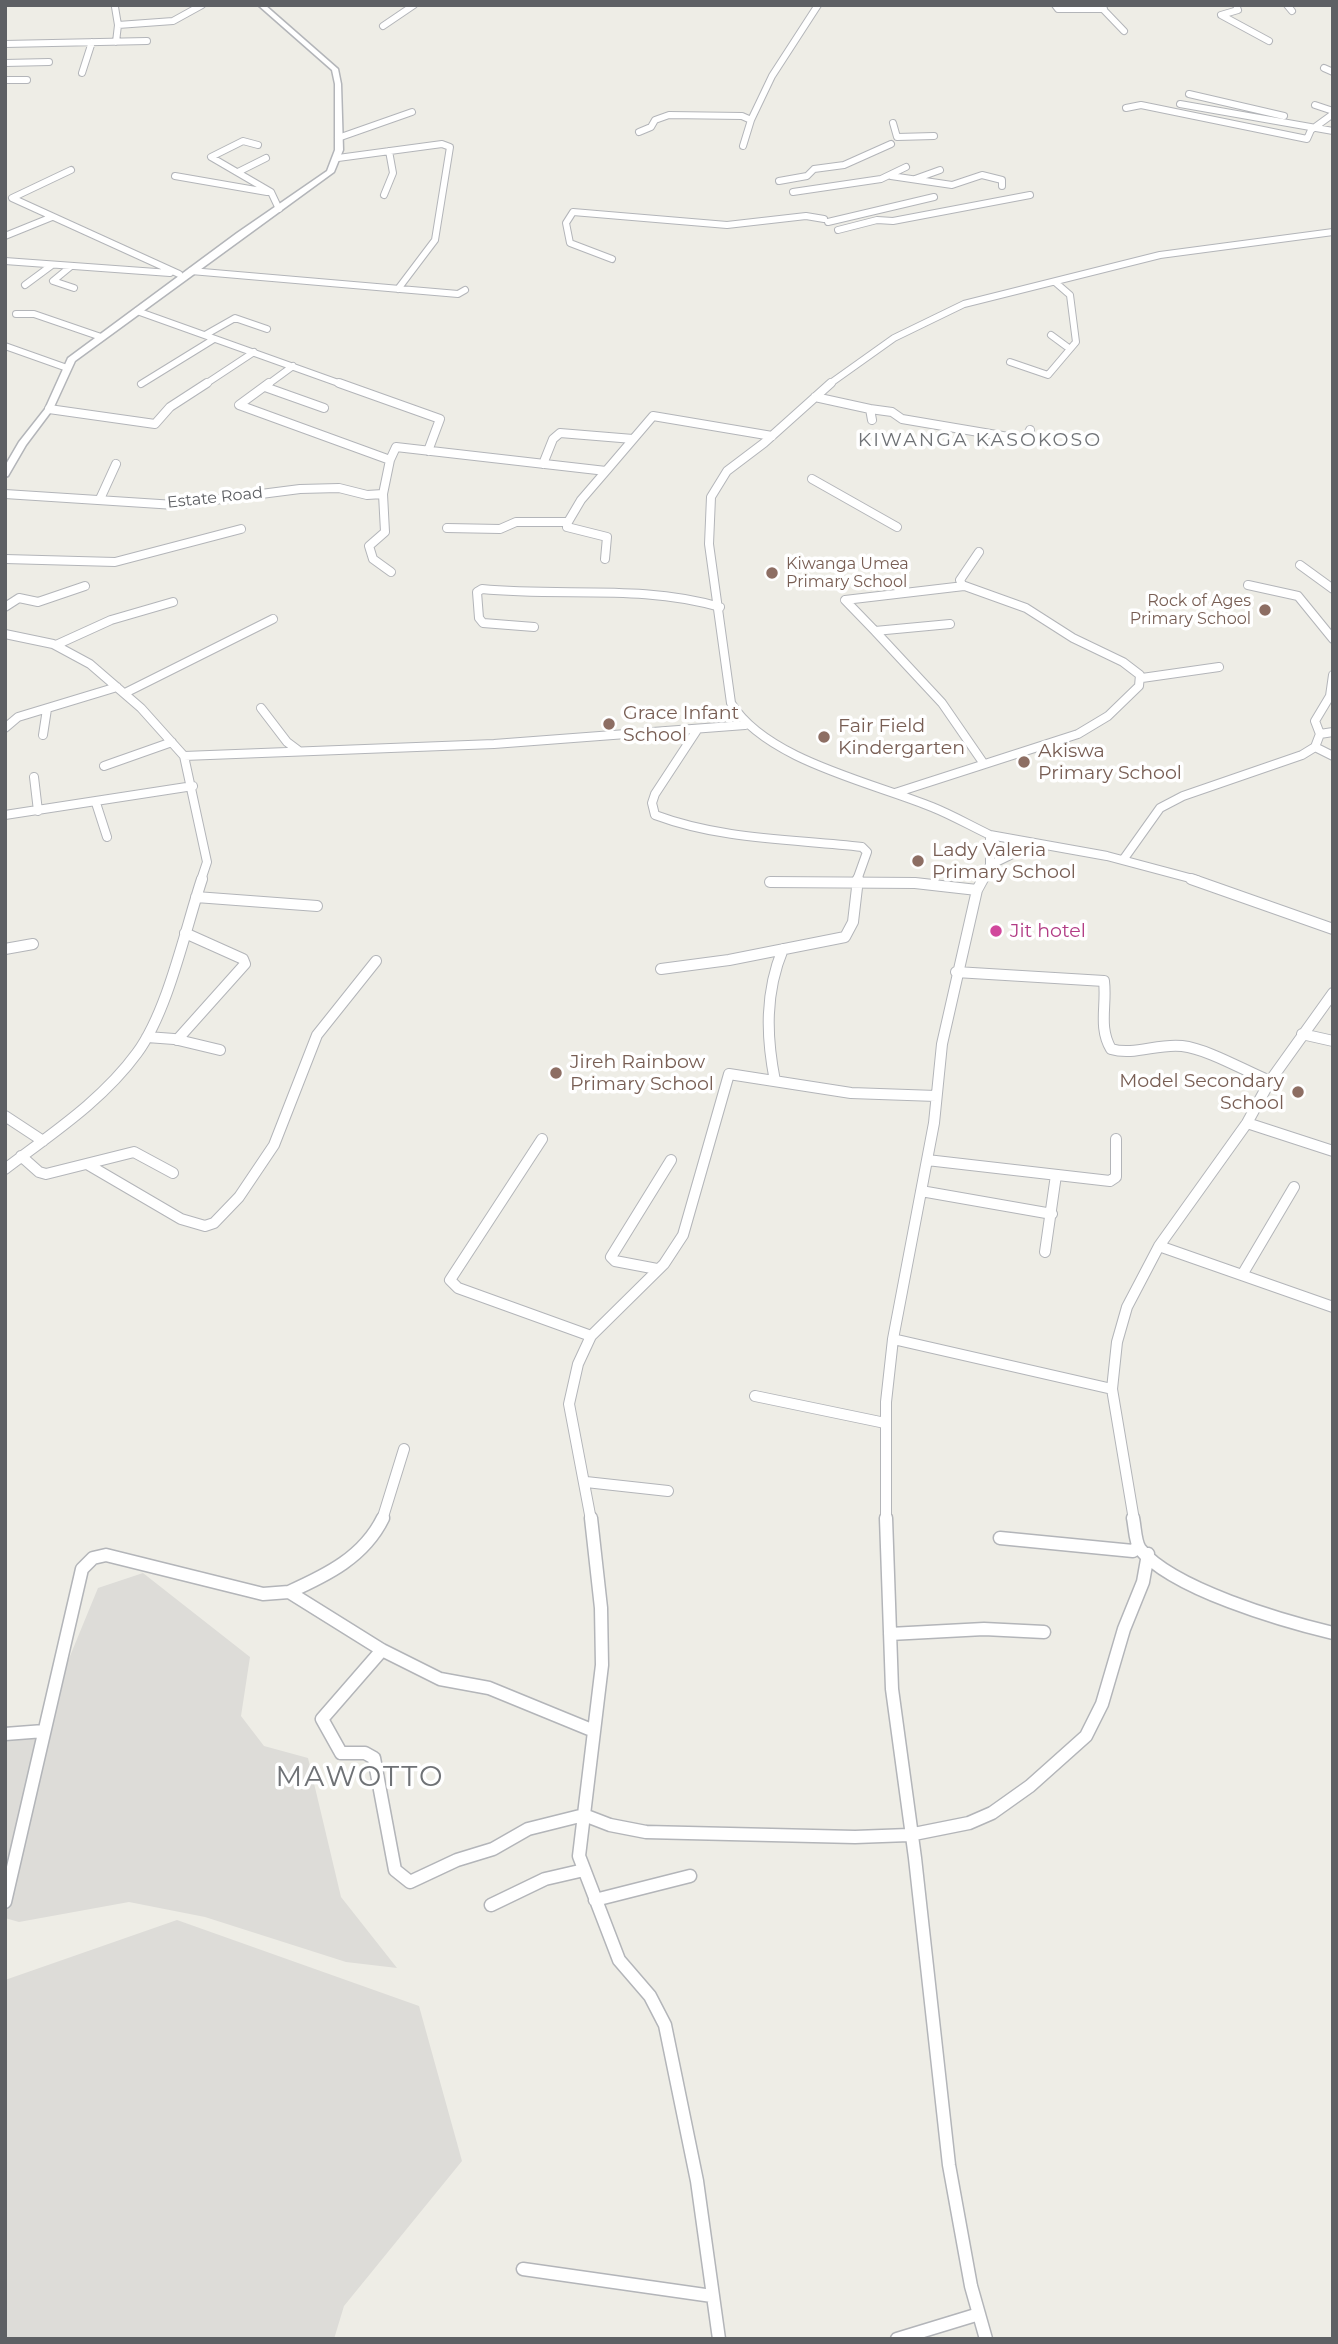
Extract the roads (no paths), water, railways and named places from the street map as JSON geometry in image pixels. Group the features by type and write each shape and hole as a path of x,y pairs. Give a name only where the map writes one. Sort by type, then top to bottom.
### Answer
{"street":[{"path":"118,25 167,23 196,11 202,5"},
{"path":"5,474 22,444 49,409 71,360 181,276 325,177 338,158 338,84 335,69 261,5"},
{"path":"383,26 414,5"},
{"path":"743,146 751,120 772,76 818,5"},
{"path":"1055,5 1058,9 1102,7 1124,31"},
{"path":"1236,5 1238,10 1221,15 1269,41"},
{"path":"1287,5 1292,11"},
{"path":"115,7 118,25 116,42"},
{"path":"5,44 147,41"},
{"path":"82,73 92,42"},
{"path":"5,63 49,62"},
{"path":"1324,68 1333,72"},
{"path":"5,80 27,79"},
{"path":"1188,94 1293,118 1295,120 1292,124"},
{"path":"1126,108 1133,104 1147,106 1307,139 1315,127 1333,112 1315,105"},
{"path":"1181,104 1333,131"},
{"path":"338,138 412,112"},
{"path":"639,132 651,127 655,120 669,115 733,115 751,120"},
{"path":"893,123 897,137 934,136"},
{"path":"258,145 244,141 211,157 271,192 279,209"},
{"path":"338,158 442,144 450,147 435,240 398,289"},
{"path":"779,181 807,176 814,169 844,165 891,144"},
{"path":"384,195 393,173 389,151"},
{"path":"238,172 266,158"},
{"path":"891,176 906,167"},
{"path":"9,196 71,170"},
{"path":"915,179 940,170"},
{"path":"793,192 891,176 952,185 988,175 1002,180 1002,186"},
{"path":"175,176 271,192"},
{"path":"838,230 877,220 892,221 1030,195"},
{"path":"9,196 181,276"},
{"path":"612,259 570,243 566,223 573,212 586,211 690,225 750,225 811,217 826,221 934,197"},
{"path":"5,236 51,217"},
{"path":"1333,232 1176,252 939,313 908,330 815,397 772,436 727,471 715,485 710,499 712,572 724,625 723,672 726,693 745,725 780,749 972,824 990,835 1031,845 1123,860 1258,901 1333,929"},
{"path":"5,261 181,276"},
{"path":"25,285 52,265"},
{"path":"70,267 53,281 74,288"},
{"path":"191,271 398,289 458,293 465,290"},
{"path":"1010,362 1048,375 1070,349 1077,334 1070,295 1055,282"},
{"path":"137,311 440,419 428,452"},
{"path":"16,314 34,314 101,337"},
{"path":"205,335 235,318 267,328"},
{"path":"1051,335 1070,349"},
{"path":"141,384 214,339"},
{"path":"5,346 67,368"},
{"path":"49,409 155,424 166,410 254,352"},
{"path":"293,366 239,405 390,460"},
{"path":"265,387 324,408"},
{"path":"815,397 892,412 902,419 1026,440 1030,430"},
{"path":"870,409 872,420"},
{"path":"604,559 607,537 601,533 574,530 568,527 568,523 581,500 653,416 772,436"},
{"path":"543,464 553,439 560,433 633,439"},
{"path":"391,572 369,555 369,546 385,532 383,494 390,460 396,447 606,471"},
{"path":"100,499 116,464"},
{"path":"812,479 897,527"},
{"name":"Estate Road","path":"5,494 180,505 264,493 339,488 366,495 383,494"},
{"path":"447,528 500,529 516,522 568,523"},
{"path":"5,559 115,562 241,529"},
{"path":"964,586 960,580 979,552"},
{"path":"1300,565 1333,589"},
{"path":"1248,585 1298,596 1333,639"},
{"path":"5,607 19,598 38,602 85,586"},
{"path":"984,764 942,703 845,600 964,586 1026,608 1073,638 1123,662 1142,678"},
{"path":"534,627 483,623 479,618 477,592 482,589 650,596 700,601 720,607"},
{"path":"56,646 111,620 173,602"},
{"path":"5,729 18,717 121,690 273,619"},
{"path":"875,631 950,624"},
{"path":"5,634 56,646 142,707 184,756 193,786 207,862 166,991 147,1037 99,1097 5,1169"},
{"path":"895,793 1092,726 1129,697 1142,678 1219,667"},
{"path":"1123,860 1160,808 1183,796 1238,779 1315,747 1320,734 1315,721 1330,695 1333,675"},
{"path":"261,708 287,742 300,751"},
{"path":"43,735 47,709"},
{"path":"184,756 461,746 745,725"},
{"path":"661,969 845,937 853,922 856,883 867,852 862,847 778,841 675,823 654,815 652,803 655,794 697,730"},
{"path":"1320,734 1333,732"},
{"path":"104,766 172,742"},
{"path":"1315,747 1333,755"},
{"path":"34,777 38,811"},
{"path":"5,816 193,786"},
{"path":"96,803 107,836"},
{"path":"986,2339 949,2165 915,1858 909,1835 892,1689 885,1423 892,1339 913,1247 928,1160 942,1044 952,1009 956,972 977,890 990,865 990,835"},
{"path":"990,865 1031,845"},
{"path":"770,882 915,883 977,890"},
{"path":"196,897 317,906"},
{"path":"177,1040 245,964 243,959 185,933"},
{"path":"5,949 33,944"},
{"path":"775,1081 770,1003 775,965 783,949"},
{"path":"87,1164 181,1219 205,1226 214,1223 240,1197 274,1145 280,1123 317,1035 376,961"},
{"path":"956,972 1099,979 1104,982 1105,988 1102,1037 1110,1047 1129,1053 1173,1044 1185,1046 1270,1081"},
{"path":"382,1650 322,1719 341,1753 369,1754 374,1758 398,1877 410,1882 457,1860 493,1849 528,1829 584,1815 610,1825 646,1832 855,1837 909,1835 969,1823 992,1814 1030,1786 1086,1736 1101,1704 1124,1629 1143,1582 1143,1550 1112,1389 1117,1342 1127,1307 1159,1246 1247,1123 1270,1081 1333,993"},
{"path":"1302,1034 1333,1041"},
{"path":"147,1037 177,1040 220,1050"},
{"path":"719,2339 697,2180 665,2025 650,1996 620,1960 579,1856 602,1665 601,1608 586,1482 569,1404 574,1378 591,1336 664,1264 683,1235 691,1216 729,1074 851,1093 936,1096"},
{"path":"5,1115 43,1140"},
{"path":"1247,1123 1333,1152"},
{"path":"542,1139 450,1280 458,1287 591,1336"},
{"path":"928,1160 1114,1180 1117,1173 1116,1139"},
{"path":"21,1156 36,1170 46,1174 134,1152 173,1173"},
{"path":"657,1269 615,1261 611,1257 619,1239 660,1182 671,1160"},
{"path":"1045,1252 1056,1175"},
{"path":"1242,1275 1294,1188"},
{"path":"921,1191 1052,1214"},
{"path":"1159,1246 1333,1307"},
{"path":"892,1339 1112,1389"},
{"path":"755,1396 885,1423"},
{"path":"5,1902 82,1569 93,1558 106,1555 263,1594 289,1592 321,1579 351,1560 379,1528 393,1500 404,1449"},
{"path":"586,1482 668,1491"},
{"path":"1000,1538 1143,1550"},
{"path":"1143,1550 1160,1569 1255,1612 1333,1633"},
{"path":"289,1592 382,1650 440,1679 489,1688 594,1731"},
{"path":"890,1634 984,1629 1044,1633"},
{"path":"5,1734 44,1731"},
{"path":"491,1905 545,1879 584,1870"},
{"path":"595,1900 690,1876"},
{"path":"523,2269 712,2296"},
{"path":"897,2339 979,2315"}],"place":[{"name":"Kiwanga Umea Primary School","path":"772,573"},
{"name":"Rock of Ages Primary School","path":"1265,610"},
{"name":"Grace Infant School","path":"609,724"},
{"name":"Fair Field Kindergarten","path":"824,737"},
{"name":"Akiswa Primary School","path":"1024,762"},
{"name":"Lady Valeria Primary School","path":"918,861"},
{"name":"Jit hotel","path":"996,931"},
{"name":"Jireh Rainbow Primary School","path":"556,1073"},
{"name":"Model Secondary School","path":"1298,1092"}],"district":[{"name":"KIWANGA KASOKOSO","path":"980,440"},
{"name":"MAWOTTO","path":"360,1778"}]}
